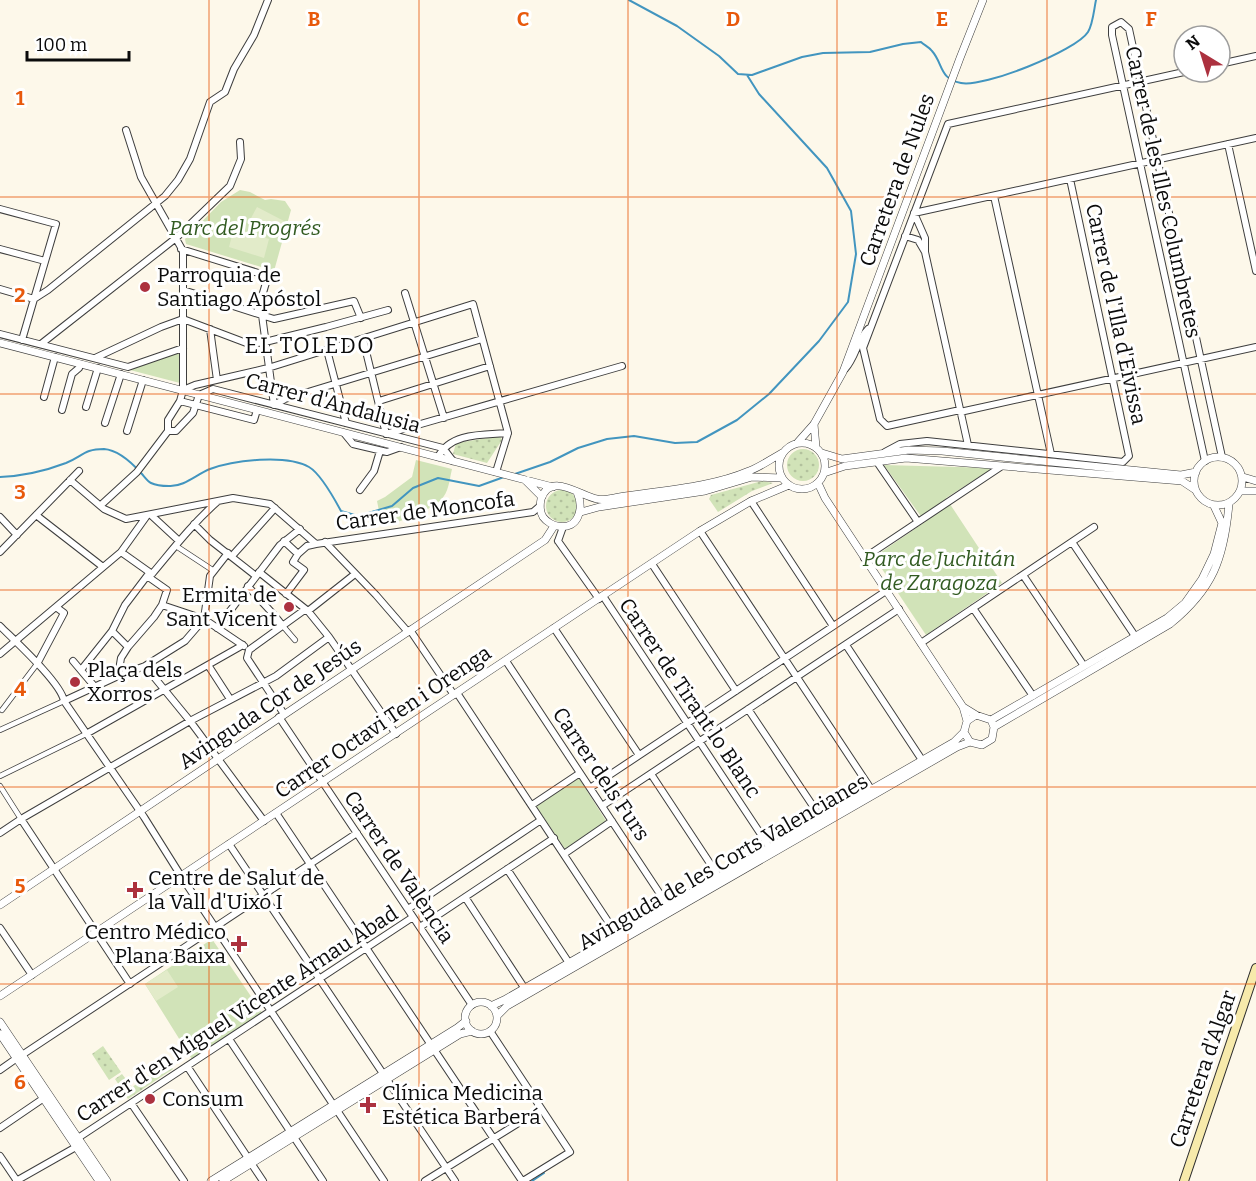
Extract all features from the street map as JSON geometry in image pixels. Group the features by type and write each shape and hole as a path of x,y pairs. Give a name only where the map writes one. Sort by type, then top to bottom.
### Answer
{"main road":[{"name":"Carretera d'Algar","path":"1184,1181 1256,968"}],"street":[{"path":"0,289 34,299 165,196 178,180 190,159 210,102 225,92 234,69 254,35 268,0"},
{"name":"Carretera de Nules","path":"798,442 814,424 843,372 983,0"},
{"name":"Carrer de les Illes Columbretes","path":"1205,461 1112,35 1112,27 1120,22 1129,29 1222,457"},
{"path":"1232,61 1256,56"},
{"path":"1123,85 1172,74"},
{"name":"Carretera de Nules","path":"960,411 887,426 880,419 863,348 948,124 1123,85"},
{"path":"101,505 137,472 168,430 168,420 180,401 183,390 181,249 141,177 126,130"},
{"path":"968,445 925,252 925,238 914,213 1256,138"},
{"path":"41,344 176,238 230,186 241,159 240,142"},
{"path":"1228,144 1256,271"},
{"name":"Carrer de l'Illa d'Eivissa","path":"1051,454 1123,462 1129,456 1070,179"},
{"path":"885,452 900,444 927,441 1051,454 994,195"},
{"path":"0,209 56,224 22,340"},
{"path":"905,236 918,240 925,252"},
{"path":"0,249 45,261"},
{"path":"181,249 268,276 260,314 274,405 285,399 335,383 482,339"},
{"path":"183,290 274,319 354,301 361,318"},
{"path":"405,293 444,418"},
{"path":"183,390 268,368 473,304 508,433 496,472"},
{"path":"95,358 183,319 249,344 265,342 388,310"},
{"name":"Carretera de Nules","path":"843,372 851,363 864,333 872,325"},
{"path":"210,329 217,380"},
{"path":"0,334 128,367 183,348"},
{"name":"Carrer d'Andalusia","path":"0,343 553,487"},
{"path":"364,343 386,434 622,366"},
{"path":"960,411 1256,347"},
{"path":"328,354 346,423"},
{"path":"44,397 55,357"},
{"path":"62,410 72,374 79,368 80,363"},
{"path":"379,401 490,366"},
{"path":"86,407 98,368"},
{"path":"105,423 121,374"},
{"path":"127,432 143,380"},
{"name":"Carrer d'Andalusia","path":"199,394 213,389 443,448 453,461"},
{"path":"168,430 176,431 193,413 199,394"},
{"path":"208,408 211,398"},
{"name":"Carrer d'Andalusia","path":"180,401 254,420 257,410"},
{"name":"Carrer d'Andalusia","path":"223,412 225,401"},
{"path":"814,424 816,447"},
{"name":"Carrer d'Andalusia","path":"344,432 353,444 387,452 401,447"},
{"path":"438,457 443,448 463,436 508,433"},
{"path":"577,492 581,501 581,512 574,522 563,527 554,526 543,517 540,506 542,497 553,487 566,486 598,500 702,484 750,471 798,442 807,443 822,453 842,459 909,450 942,451 1181,475 1196,471 1205,461 1213,457 1222,457 1236,464 1243,477 1241,491 1229,504 1221,556 1209,584 1189,608 1170,624 992,723"},
{"path":"360,490 374,471 380,451"},
{"path":"782,453 778,465 781,478 789,485 799,489 810,488 818,483 824,473 825,463 822,453"},
{"path":"824,473 844,466 906,458 1003,465 1182,482 1194,489 1202,500 1214,506 1229,504"},
{"path":"877,462 918,522"},
{"path":"864,558 1003,465"},
{"path":"0,552 80,471"},
{"path":"1194,489 1196,471"},
{"path":"581,512 599,507 705,491 752,477 781,478"},
{"path":"1243,477 1256,481"},
{"path":"70,480 104,509 126,519 233,498 270,504 321,543 355,574 409,631 532,805 617,935"},
{"name":"Carrer d'Andalusia","path":"525,480 542,497"},
{"path":"818,483 825,498 963,707 967,721 964,732 970,742 982,746 992,739 992,723"},
{"name":"Carrer Octavi Ten i Orenga","path":"0,996 700,531 751,501 789,485"},
{"path":"810,488 825,498"},
{"path":"1241,491 1256,491"},
{"path":"81,670 112,631 125,605 177,543 218,501"},
{"path":"751,501 833,626"},
{"name":"Carrer de Moncofa","path":"321,543 533,512 540,506"},
{"path":"992,723 1033,696 1167,618 1185,603 1202,579 1214,554 1222,523 1214,506"},
{"path":"0,730 145,666 185,641 204,619 210,576 274,508"},
{"name":"Carrer de Moncofa","path":"533,512 543,517"},
{"path":"36,515 104,567"},
{"path":"149,516 177,543 214,571"},
{"path":"0,654 121,552 149,516"},
{"path":"0,517 17,535"},
{"path":"194,524 210,540 308,611 329,637 396,734"},
{"name":"Avinguda Cor de Jesús","path":"0,905 544,540 554,526"},
{"path":"544,540 558,541 563,527"},
{"path":"921,643 1094,527"},
{"path":"217,628 282,543 299,528"},
{"path":"700,531 871,789"},
{"name":"Carrer de Tirant lo Blanc","path":"558,541 601,597 770,848"},
{"path":"1072,542 1135,636"},
{"path":"282,543 297,556"},
{"path":"286,594 304,570 293,562 297,556 307,546 321,543"},
{"path":"118,676 121,658 162,605 167,590 121,552"},
{"path":"652,564 736,691"},
{"path":"162,605 204,619 249,650 303,611 308,611 355,574"},
{"path":"1023,575 1084,666"},
{"path":"248,586 263,606 273,613 295,640"},
{"path":"590,788 886,591"},
{"path":"2,710 37,664 64,613 56,607"},
{"path":"974,608 1033,696"},
{"path":"602,806 899,609"},
{"path":"0,626 63,694 64,701 108,768 384,1181"},
{"path":"554,628 639,755"},
{"path":"112,631 128,647"},
{"path":"0,833 190,721 276,676 329,637"},
{"path":"0,776 86,734 243,645"},
{"path":"846,645 922,760"},
{"name":"Carrer de València","path":"249,650 247,658 322,782 472,1005"},
{"path":"73,661 98,686"},
{"name":"Carrer dels Furs","path":"506,661 668,906"},
{"path":"208,665 230,699"},
{"path":"145,666 165,688 264,821"},
{"path":"963,707 992,723"},
{"path":"748,709 821,818"},
{"path":"967,721 976,715"},
{"name":"Avinguda de les Corts Valencianes","path":"491,1006 525,989 954,742 964,732"},
{"name":"Avinguda de les Corts Valencianes","path":"497,1016 518,1000 957,747 970,742"},
{"path":"532,805 580,773"},
{"path":"651,774 719,877"},
{"path":"0,786 130,984"},
{"path":"0,802 7,797"},
{"path":"276,813 522,1181 570,1152 490,1031"},
{"path":"408,909 541,820"},
{"path":"564,854 612,821"},
{"path":"0,1070 357,833"},
{"path":"420,927 554,838"},
{"path":"229,844 455,1181"},
{"path":"507,870 569,963"},
{"path":"465,897 525,989"},
{"name":"Carrer d'en Miguel Vicente Arnau Abad","path":"78,1138 413,917"},
{"path":"0,928 32,975"},
{"path":"223,1181 292,1134 432,1048 460,1034 490,1031 497,1016 491,1006 482,1002 472,1005 466,1012 466,1021 472,1031"},
{"path":"432,1048 466,1021"},
{"path":"0,1022 44,1098 99,1181"},
{"path":"0,1034 20,1057 107,1181"},
{"path":"229,1039 323,1181"},
{"path":"187,1066 263,1181"},
{"path":"0,1128 44,1098"},
{"path":"131,1103 184,1181"},
{"path":"425,1181 541,1109"},
{"path":"0,1156 17,1181 76,1147 78,1138"},
{"path":"211,1181 250,1161"}],"green space":[{"name":"Parc del Progrés","path":"240,190 250,192 265,200 285,201 291,210 274,271 186,244 185,239 221,202"},
{"path":"257,207 284,221 277,234 250,220"},
{"path":"234,228 269,239 264,258 229,247"},
{"path":"179,352 180,383 130,370"},
{"path":"500,436 502,440 487,463 453,454 456,443"},
{"path":"803,449 814,454 819,465 814,476 803,481 792,476 787,465 792,454"},
{"path":"416,460 452,469 446,493 425,511 382,526 377,501 412,477"},
{"name":"Parc de Juchitán de Zaragoza","path":"884,465 993,468 946,498 1002,583 926,635 874,557 925,522"},
{"path":"762,481 773,483 752,491 718,512 709,499 711,495"},
{"path":"562,490 573,495 578,506 573,517 562,522 551,517 546,506 551,495"},
{"path":"579,778 606,821 565,849 536,806"},
{"path":"212,939 263,1014 193,1061 145,984"},
{"path":"167,970 178,987 156,1001 145,984"},
{"path":"103,1046 121,1072 109,1080 92,1054"},
{"path":"168,1063 173,1069 128,1099 115,1079 122,1074 132,1087"}],"waterway":[{"path":"629,0 677,26 719,56 738,74 752,75 802,57 823,53 870,52 921,42 936,56 945,74 961,83 988,80 1008,74 1066,49 1080,40 1090,29 1096,0"},
{"path":"512,475 550,462 578,448 607,439 634,436 675,443 697,442 737,420 769,394 819,341 848,302 856,254 851,211 827,168 759,94 747,75"},
{"path":"0,477 50,468 97,449 120,454 150,482 167,486 175,486 210,469 232,463 260,460 287,461 299,463 314,470 341,511 358,516 392,506 413,488 438,478 479,486 504,477"},
{"path":"532,1181 544,1173"}],"place":[{"name":"Parroquia de Santiago Apóstol","path":"145,287"},
{"name":"Ermita de Sant Vicent","path":"289,607"},
{"name":"Plaça dels Xorros","path":"75,682"},
{"name":"Centre de Salut de la Vall d'Uixó I","path":"135,890"},
{"name":"Centro Médico Plana Baixa","path":"239,944"},
{"name":"Consum","path":"150,1099"},
{"name":"Clínica Medicina Estética Barberá","path":"368,1105"}],"district":[{"name":"EL TOLEDO","path":"310,345"}]}
